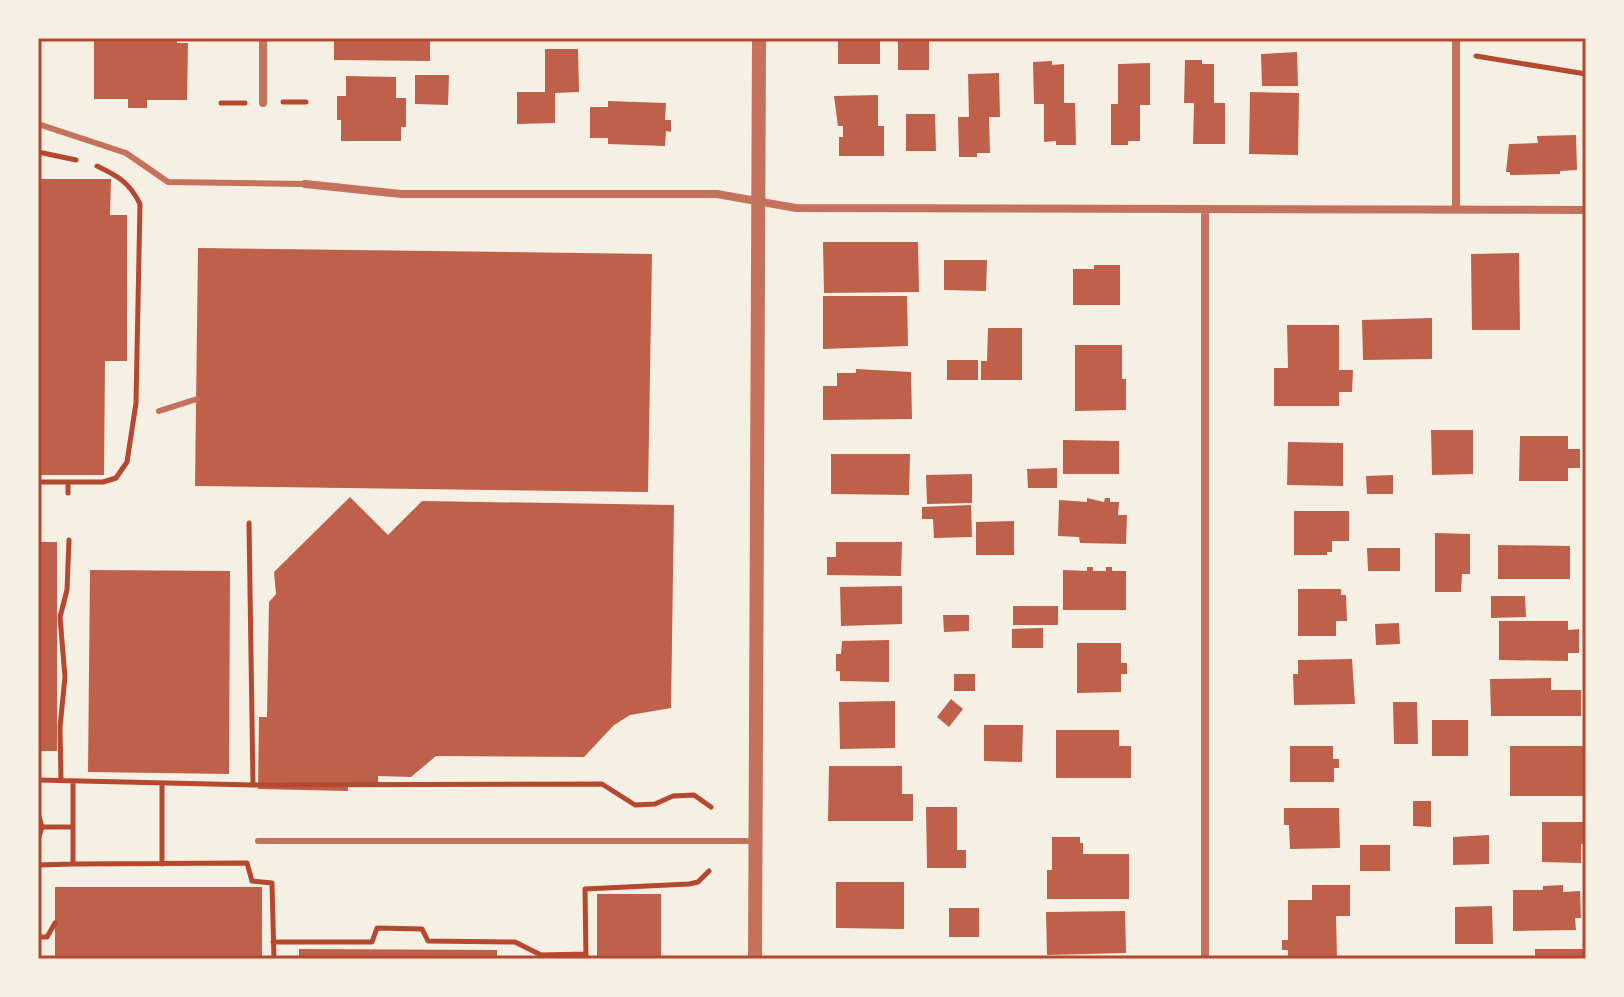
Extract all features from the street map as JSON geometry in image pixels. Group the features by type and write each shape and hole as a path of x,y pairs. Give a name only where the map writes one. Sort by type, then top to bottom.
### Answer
{"street":[{"path":"263,38 263,103"},
{"path":"755,959 759,38"},
{"path":"1456,38 1456,209"},
{"path":"305,184 401,194 717,194 796,208 1586,210"},
{"path":"1205,210 1205,959"}],"lane":[{"path":"38,124 126,153 168,182 305,184"},
{"path":"159,411 197,399"},
{"path":"258,841 756,841"}],"path":[{"path":"1479,57 1586,74"},
{"path":"38,152 79,160 124,179 140,204 136,403 127,462 116,478 103,482 38,482"},
{"path":"68,482 68,493"},
{"path":"249,523 253,785"},
{"path":"61,780 60,727 65,677 60,617 67,590 69,540"},
{"path":"38,780 253,785 602,784 635,805 655,804 673,796 694,795 711,807"},
{"path":"73,781 73,864"},
{"path":"162,783 162,864"},
{"path":"38,813 42,827 38,840"},
{"path":"42,827 73,827"},
{"path":"38,865 247,863 252,881 272,883 274,959"},
{"path":"273,942 372,942 377,928 422,929 428,941 515,942 543,957 586,956 585,889 689,884 698,882 709,871"},
{"path":"38,937 47,937 55,923"}],"building":[{"path":"177,38 177,43 188,43 187,100 147,100 147,108 128,108 128,99 94,99 94,40"},
{"path":"334,38 430,38 430,61 334,60"},
{"path":"838,38 880,38 880,64 838,64"},
{"path":"898,38 929,38 929,70 898,70"},
{"path":"545,49 578,49 579,92 555,93 555,123 517,124 517,92 545,92"},
{"path":"1297,52 1298,86 1262,86 1261,54"},
{"path":"1185,60 1214,64 1214,103 1225,103 1225,144 1193,144 1194,103 1184,103"},
{"path":"1052,61 1052,65 1064,64 1064,103 1075,103 1076,145 1044,142 1044,104 1034,104 1033,62"},
{"path":"1150,63 1150,105 1140,105 1140,141 1111,145 1111,104 1118,104 1118,64"},
{"path":"999,73 1000,117 989,117 990,153 959,157 958,117 969,117 968,74"},
{"path":"415,75 449,75 448,105 415,104"},
{"path":"346,76 396,77 396,98 406,98 406,127 401,127 401,141 341,141 337,96 346,96"},
{"path":"1250,92 1299,93 1298,155 1249,154"},
{"path":"878,95 878,126 884,126 884,156 839,156 839,137 843,137 843,126 838,126 834,96"},
{"path":"608,101 666,103 665,120 671,120 671,132 666,131 665,146 608,144 608,138 590,138 590,107 608,107"},
{"path":"906,114 935,114 936,151 906,151"},
{"path":"1576,135 1577,170 1560,171 1560,174 1510,175 1506,172 1509,144 1538,143 1537,136"},
{"path":"38,179 111,179 110,215 127,215 127,361 105,361 104,475 38,475"},
{"path":"823,242 918,242 919,292 824,293"},
{"path":"198,248 652,254 648,492 195,486"},
{"path":"1519,253 1520,330 1472,330 1471,254"},
{"path":"944,260 987,260 986,291 944,290"},
{"path":"1094,265 1120,265 1120,305 1073,305 1073,269 1094,269"},
{"path":"823,296 907,296 908,346 823,349"},
{"path":"1432,318 1432,359 1363,360 1362,320"},
{"path":"1287,325 1339,325 1339,370 1353,370 1352,392 1339,392 1339,406 1274,406 1274,368 1288,368"},
{"path":"988,328 1022,328 1022,380 981,380 981,361 987,361"},
{"path":"1075,345 1122,345 1126,410 1075,411"},
{"path":"947,360 978,360 978,380 947,380"},
{"path":"856,369 911,372 912,419 823,420 823,386 837,386 837,373 856,373"},
{"path":"1431,430 1473,430 1473,474 1432,475"},
{"path":"1520,436 1568,436 1568,449 1580,449 1580,468 1568,468 1568,481 1519,481"},
{"path":"1063,440 1119,441 1119,474 1063,474"},
{"path":"1288,442 1343,443 1343,486 1287,485"},
{"path":"831,454 910,454 909,495 831,494"},
{"path":"1057,468 1057,488 1028,488 1027,469"},
{"path":"972,474 972,503 927,504 926,475"},
{"path":"1393,475 1393,494 1367,494 1366,476"},
{"path":"350,497 388,535 422,501 674,505 671,708 630,715 614,725 584,757 436,756 411,777 378,776 378,785 348,785 348,791 258,789 259,717 267,717 269,602 276,594 274,572"},
{"path":"1087,498 1104,502 1105,498 1110,498 1110,502 1119,502 1118,515 1127,515 1126,544 1080,543 1079,537 1058,536 1059,500 1087,502"},
{"path":"971,505 972,537 934,538 933,519 922,519 922,507"},
{"path":"1294,511 1349,511 1349,541 1332,541 1332,552 1327,552 1327,555 1294,555"},
{"path":"1014,521 1014,555 976,555 976,522"},
{"path":"1435,533 1470,534 1470,574 1462,574 1461,592 1435,592"},
{"path":"38,542 57,542 57,751 38,751"},
{"path":"836,542 902,542 901,576 827,575 827,557 836,557"},
{"path":"1498,545 1570,546 1570,579 1498,579"},
{"path":"1367,548 1400,548 1400,571 1368,571"},
{"path":"1087,567 1093,567 1093,571 1106,571 1106,567 1112,567 1112,571 1126,571 1126,610 1063,610 1063,570 1087,571"},
{"path":"90,570 230,571 229,774 88,772"},
{"path":"902,586 902,624 841,626 840,587"},
{"path":"1298,589 1341,589 1341,595 1346,595 1347,621 1336,621 1336,636 1298,636"},
{"path":"1491,596 1525,596 1526,617 1491,618"},
{"path":"1013,606 1058,606 1058,625 1013,625"},
{"path":"943,615 969,615 969,631 944,632"},
{"path":"1499,621 1568,621 1568,630 1579,629 1579,653 1568,653 1568,661 1499,660"},
{"path":"1399,623 1400,644 1376,645 1375,624"},
{"path":"1043,628 1043,648 1012,648 1012,629"},
{"path":"889,640 889,682 840,681 840,671 836,671 836,654 841,654 842,641"},
{"path":"1077,643 1121,643 1121,663 1127,663 1127,674 1121,674 1121,692 1077,693"},
{"path":"1352,659 1355,704 1294,705 1293,674 1298,674 1298,660"},
{"path":"954,674 975,674 975,691 954,691"},
{"path":"1551,678 1551,690 1581,690 1581,716 1491,716 1490,679"},
{"path":"951,699 963,709 949,727 937,717"},
{"path":"895,701 895,748 840,749 839,702"},
{"path":"1393,702 1417,702 1418,744 1394,744"},
{"path":"1432,720 1468,720 1468,756 1432,756"},
{"path":"984,725 1023,725 1022,762 984,761"},
{"path":"1056,730 1119,730 1119,746 1131,746 1131,778 1056,778"},
{"path":"1290,746 1333,746 1333,759 1339,759 1339,768 1334,768 1334,782 1290,782"},
{"path":"1510,746 1586,746 1586,796 1510,796"},
{"path":"829,766 902,766 902,794 913,794 913,821 828,821"},
{"path":"1413,801 1431,801 1431,827 1413,826"},
{"path":"926,807 957,807 957,850 966,850 966,868 927,868"},
{"path":"1284,808 1339,808 1340,848 1290,849 1289,825 1284,825"},
{"path":"1542,822 1586,822 1586,843 1581,844 1581,863 1542,862"},
{"path":"1489,835 1489,864 1453,865 1453,837"},
{"path":"1052,837 1080,837 1083,854 1129,854 1129,899 1047,899 1047,870 1052,870"},
{"path":"1360,845 1390,845 1390,871 1360,871"},
{"path":"836,882 904,882 904,929 836,928"},
{"path":"1312,885 1350,885 1350,916 1336,916 1337,959 1288,959 1288,950 1282,950 1282,940 1288,940 1288,900 1312,900"},
{"path":"1563,885 1563,892 1580,891 1581,918 1575,918 1576,930 1513,931 1513,890 1543,890 1543,886"},
{"path":"55,887 262,887 262,959 55,959"},
{"path":"597,894 661,894 661,959 597,959"},
{"path":"1492,906 1493,944 1455,944 1455,907"},
{"path":"949,908 979,908 979,937 949,937"},
{"path":"1125,911 1126,953 1047,955 1046,912"},
{"path":"299,949 497,950 497,959 299,959"},
{"path":"1535,949 1586,949 1586,959 1535,959"}]}
